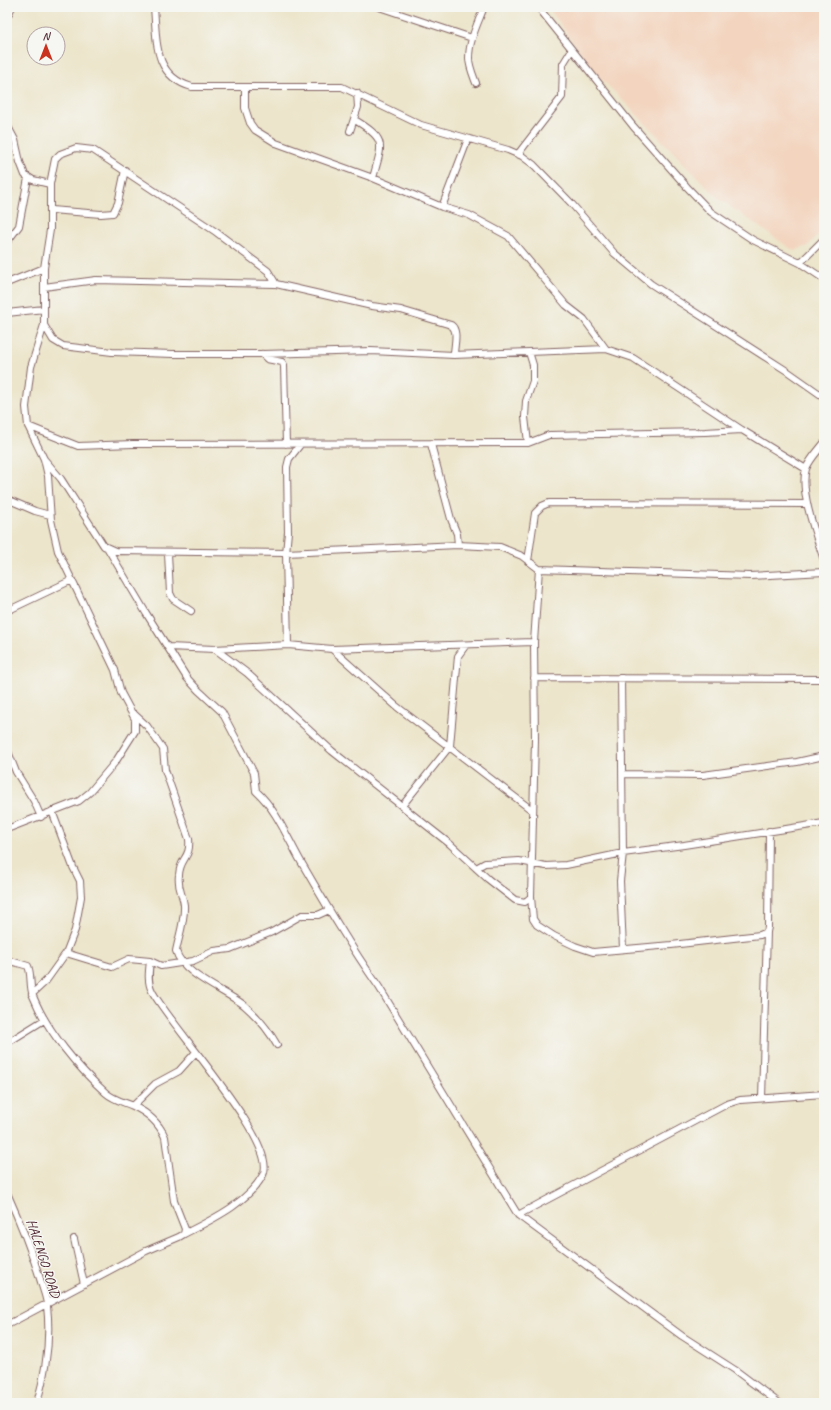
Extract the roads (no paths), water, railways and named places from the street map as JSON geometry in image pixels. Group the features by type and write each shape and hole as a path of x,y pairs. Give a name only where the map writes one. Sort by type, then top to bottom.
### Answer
{"street":[{"path":"7,17 12,7"},
{"path":"154,7 158,54 164,68 170,76 179,83 192,87 342,87 421,124 518,154 534,165 586,219 614,252 651,284 787,371 824,397"},
{"path":"380,7 472,38"},
{"path":"476,83 469,60 472,38 484,7"},
{"path":"538,7 571,51 633,126 711,212 753,240 800,263 824,279"},
{"path":"518,154 562,97 562,64 571,51"},
{"path":"245,87 246,114 255,130 276,143 372,178 442,207 469,215 508,236 566,306 584,319 606,349"},
{"path":"350,131 355,120 358,107 357,93"},
{"path":"355,120 369,128 379,141 381,147 372,178"},
{"path":"7,125 15,140 20,162 28,178 19,226 7,242"},
{"path":"442,207 468,139"},
{"path":"7,829 79,801 99,782 127,745 135,731 135,719 120,692 115,670 58,551 50,514 48,476 44,459 28,426 26,407 31,366 44,325 44,268 50,230 50,184 55,159 64,152 76,148 93,150 216,232 268,271 276,284"},
{"path":"51,210 101,214 113,213 118,203 125,170"},
{"path":"28,178 50,184"},
{"path":"800,263 824,239"},
{"path":"7,283 44,268"},
{"path":"44,287 96,280 276,284 372,306 401,310 451,325 454,327 456,333 454,355"},
{"path":"7,313 44,310"},
{"path":"44,325 53,340 63,346 88,350 173,354 262,354 370,351 454,355 606,349 633,358 742,430 806,469"},
{"path":"528,443 525,417 526,401 533,381 533,365 529,352"},
{"path":"262,354 267,359 282,362 284,365 286,444"},
{"path":"28,426 78,446 87,447 134,444 300,445 528,443 549,435 742,430"},
{"path":"824,443 806,469 805,492 807,504 824,560"},
{"path":"432,444 451,520 457,534 458,545"},
{"path":"288,645 286,553 288,532 286,504 287,467 289,459 300,445"},
{"path":"44,459 61,479 104,546 108,549 187,678 224,715 254,773 256,791 262,796 277,818 329,910 379,987 518,1215 682,1336 736,1370 779,1403"},
{"path":"7,499 35,512 50,514"},
{"path":"528,561 535,513 542,506 549,503 807,504"},
{"path":"108,549 115,551 286,553 458,545 506,548 522,556 539,569 750,576 824,572"},
{"path":"168,552 170,593 173,599 191,611"},
{"path":"539,569 534,642 531,898 533,919 537,925 554,936 575,946 593,952 746,938 767,932"},
{"path":"7,611 27,600 72,580"},
{"path":"168,647 215,649 288,645 332,649 534,642"},
{"path":"402,806 450,746 458,656 466,645"},
{"path":"215,649 246,673 332,751 450,844 488,880 515,900 525,902 531,898"},
{"path":"332,649 390,701 450,746 481,773 533,812"},
{"path":"534,678 824,679"},
{"path":"621,678 623,853 620,881 623,949"},
{"path":"133,713 148,726 163,750 165,770 189,839 190,849 188,855 181,862 179,874 178,888 184,905 176,950 182,962 194,973 257,1016 269,1030 277,1045"},
{"path":"7,749 10,765 41,817"},
{"path":"622,774 703,775 797,762 824,756"},
{"path":"32,994 46,981 66,953 75,930 82,886 73,867 52,811"},
{"path":"476,868 485,863 519,861 532,864 566,865 623,853 684,846 824,823"},
{"path":"762,1098 769,831"},
{"path":"66,953 112,967 129,959 150,961 161,966 201,959 214,951 238,946 272,932 302,915 318,915 329,910"},
{"path":"7,960 28,966 32,994 44,1020 81,1069 107,1094 120,1102 133,1106 156,1122 165,1137 174,1201 183,1222 185,1229 184,1234"},
{"path":"7,1325 84,1284 223,1214 252,1190 264,1174 266,1167 264,1157 255,1134 211,1070 181,1034 151,990 148,973 150,961"},
{"path":"7,1043 44,1020"},
{"path":"133,1106 155,1084 179,1071 196,1052"},
{"path":"518,1215 727,1104 740,1100 824,1094"},
{"name":"HALENGO ROAD","path":"7,1193 16,1212 38,1272 47,1304 49,1343 43,1383 38,1403"},
{"path":"74,1239 84,1284"}]}
